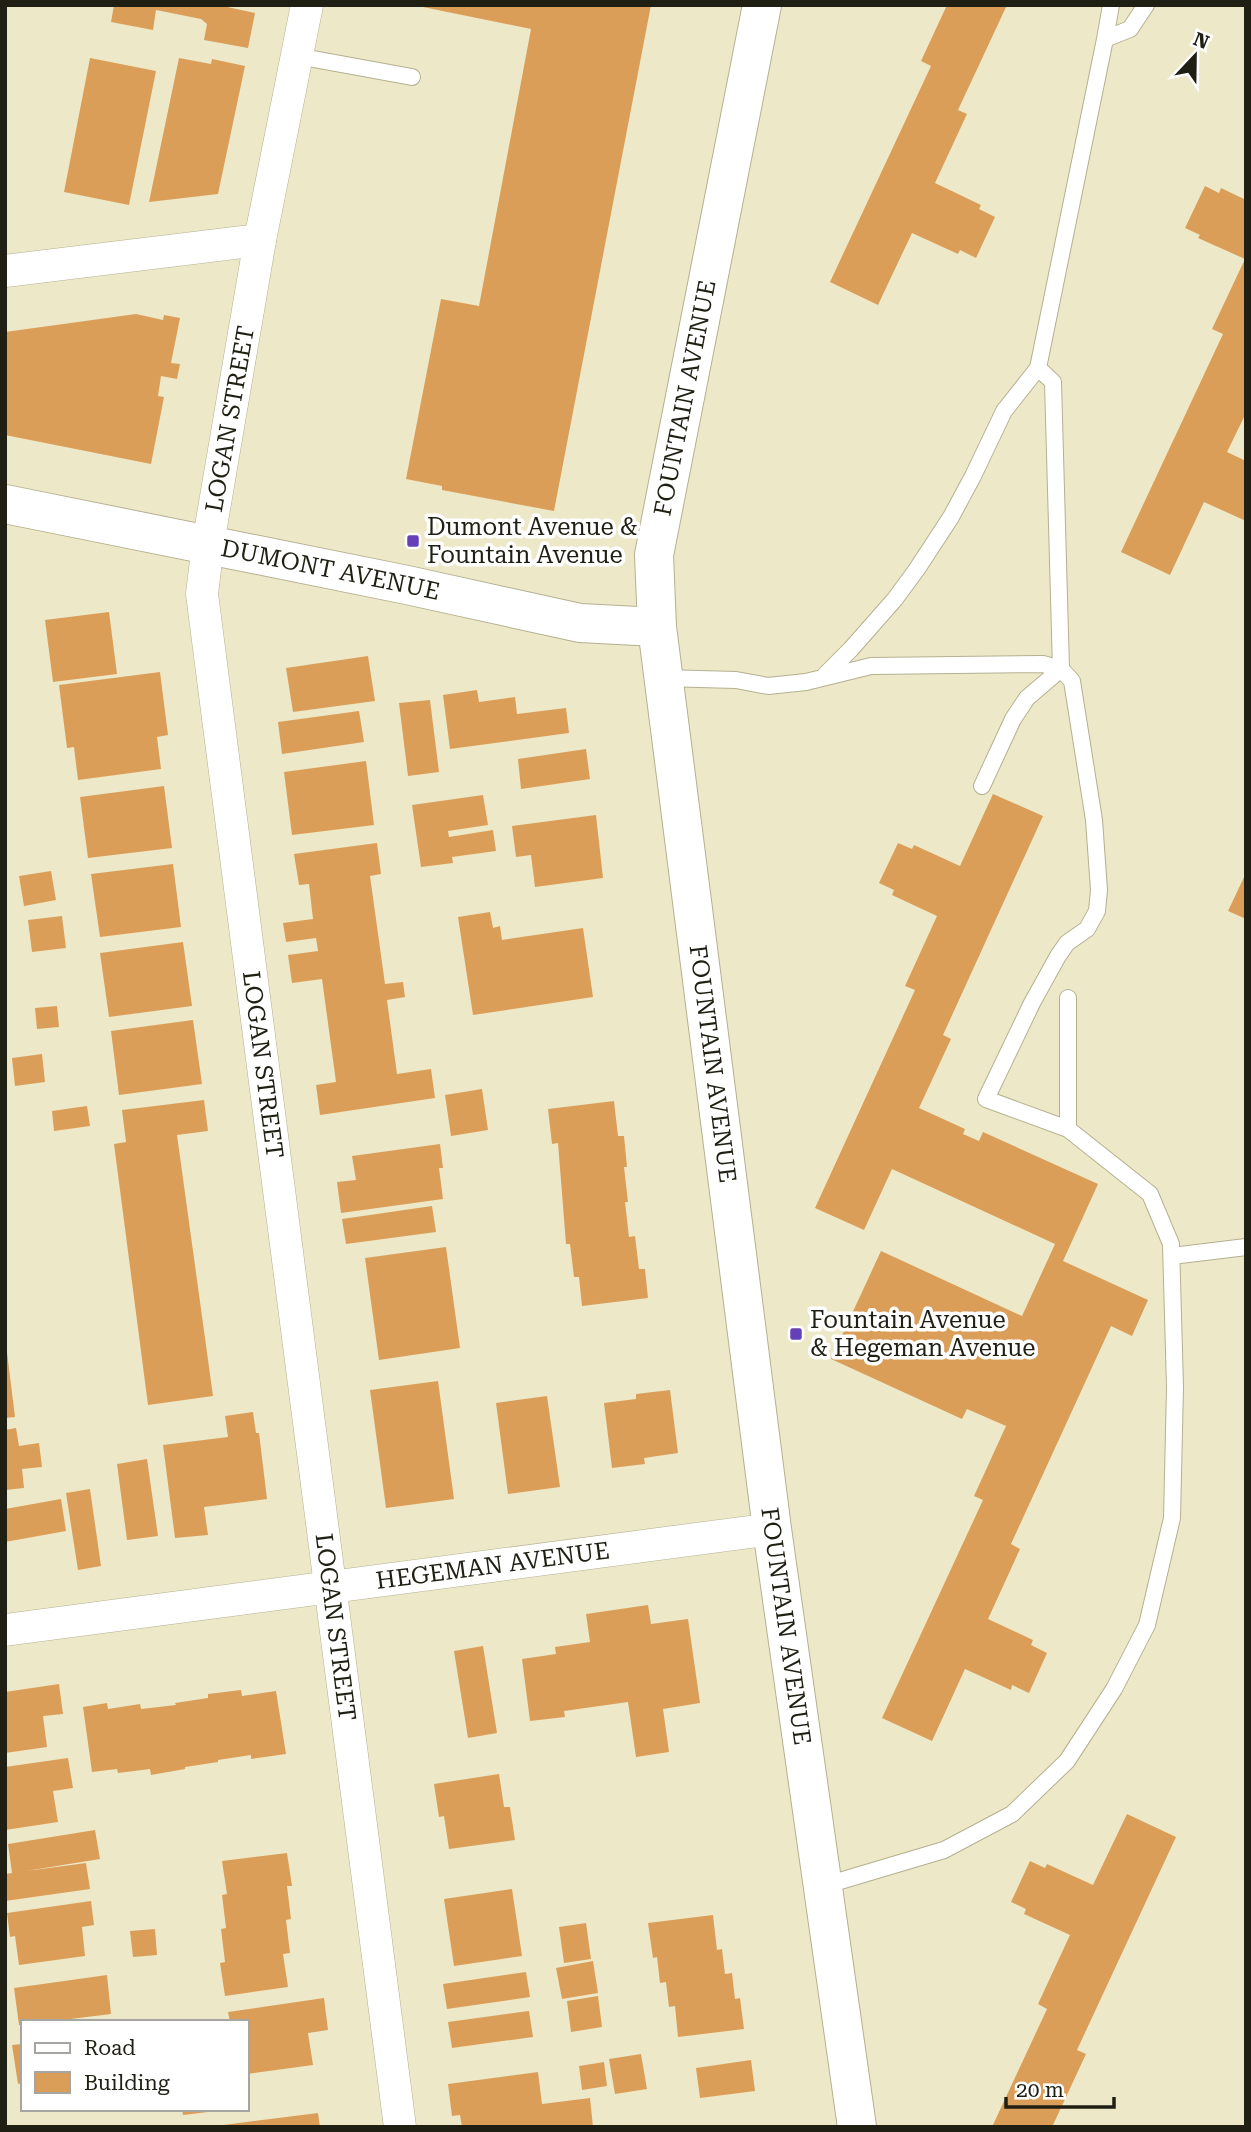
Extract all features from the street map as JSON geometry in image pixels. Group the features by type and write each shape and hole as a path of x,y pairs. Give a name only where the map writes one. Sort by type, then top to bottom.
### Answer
{"street":[{"name":"LOGAN STREET","path":"307,5 260,240 208,544 202,594 400,2127"},
{"name":"FOUNTAIN AVENUE","path":"762,5 654,555 657,627 772,1529 857,2127"},
{"path":"5,271 260,240"},
{"name":"DUMONT AVENUE","path":"5,504 407,584 580,623 657,627"},
{"name":"HEGEMAN AVENUE","path":"5,1630 772,1529"}],"lane":[{"path":"823,677 895,599 917,569 951,517 1004,411 1038,368 1111,5"},
{"path":"1105,39 1130,29 1146,5"},
{"path":"297,56 412,77"},
{"path":"1038,368 1053,382 1061,668"},
{"path":"663,678 736,680 768,687 806,682 871,666 1043,664 1061,668 1072,681 1094,820 1097,911 1087,929 1067,943 1058,956 986,1099 1068,1129 1150,1194 1171,1244 1175,1387 1172,1518 1147,1625 1114,1689 1067,1761 1012,1814 944,1850 822,1886"},
{"path":"982,786 1013,719 1027,698 1061,668"},
{"path":"1068,998 1068,1129"},
{"path":"1172,1256 1246,1247"}],"building":[{"path":"114,5 218,5 255,13 248,48 204,40 207,24 201,19 156,10 153,30 111,22"},
{"path":"413,5 651,5 554,511 442,490 442,486 406,479 441,299 479,306 531,29"},
{"path":"947,5 1007,5 958,110 967,114 935,183 981,205 979,209 995,217 976,258 960,250 958,254 912,233 878,305 830,282 931,66 921,61"},
{"path":"90,58 156,71 129,205 64,192"},
{"path":"179,58 211,64 212,59 245,66 218,194 149,202"},
{"path":"1205,186 1219,193 1221,188 1246,200 1246,413 1227,452 1246,461 1246,521 1204,502 1170,575 1121,552 1223,334 1212,329 1245,259 1198,238 1200,235 1185,228"},
{"path":"136,314 163,320 164,315 180,318 171,363 180,364 177,379 161,376 158,396 164,397 151,464 5,435 5,332"},
{"path":"109,612 117,674 53,682 45,620"},
{"path":"368,656 375,701 293,712 286,668"},
{"path":"160,672 168,735 157,737 161,769 78,780 74,747 67,748 59,685"},
{"path":"477,690 479,702 515,697 517,714 566,708 569,733 450,749 443,695"},
{"path":"430,700 439,772 408,776 399,703"},
{"path":"359,711 364,742 282,754 278,722"},
{"path":"586,749 590,779 521,789 518,759"},
{"path":"366,761 374,825 292,835 284,772"},
{"path":"164,786 172,848 88,858 80,797"},
{"path":"993,794 1043,816 943,1035 951,1039 919,1108 965,1129 963,1134 979,1141 983,1132 1098,1184 1063,1261 1148,1300 1132,1336 1111,1326 1011,1544 1020,1549 988,1619 1033,1640 1031,1645 1047,1653 1029,1693 1012,1685 1011,1690 965,1669 932,1741 882,1718 983,1500 974,1496 1006,1426 967,1409 962,1419 831,1359 881,1251 1022,1316 1055,1244 892,1169 864,1230 815,1208 915,990 905,986 937,916 892,895 894,890 879,883 898,843 912,849 914,845 960,866"},
{"path":"483,795 488,825 448,831 449,837 493,830 496,851 452,857 453,863 421,867 412,805"},
{"path":"596,815 603,878 535,887 531,855 516,857 512,826"},
{"path":"377,843 381,874 370,876 385,984 403,982 405,997 387,1000 397,1074 431,1069 435,1098 320,1115 316,1085 336,1082 322,979 292,983 288,955 318,951 316,938 286,942 283,923 313,919 309,884 299,885 294,854"},
{"path":"173,864 181,927 100,937 91,874"},
{"path":"51,871 56,900 24,906 19,876"},
{"path":"1246,873 1246,919 1228,911"},
{"path":"490,912 493,928 500,926 502,940 583,928 593,997 473,1015 458,917"},
{"path":"62,916 66,948 32,952 28,920"},
{"path":"183,942 192,1006 109,1017 100,953"},
{"path":"57,1006 59,1027 37,1029 35,1008"},
{"path":"193,1020 202,1084 119,1095 111,1031"},
{"path":"42,1054 45,1082 15,1086 12,1058"},
{"path":"482,1089 488,1130 451,1136 445,1095"},
{"path":"204,1100 208,1131 177,1135 213,1396 148,1405 114,1144 126,1142 122,1110"},
{"path":"614,1101 618,1136 624,1136 628,1202 625,1202 629,1237 635,1236 639,1269 645,1269 648,1298 582,1306 579,1277 574,1277 570,1244 566,1244 558,1143 552,1144 548,1109"},
{"path":"87,1106 90,1126 54,1131 52,1111"},
{"path":"440,1144 443,1168 439,1168 443,1199 341,1213 337,1182 356,1180 352,1156"},
{"path":"432,1206 436,1232 346,1244 342,1219"},
{"path":"446,1247 460,1348 379,1360 365,1258"},
{"path":"5,1352 15,1417 5,1418"},
{"path":"438,1381 454,1499 386,1508 370,1390"},
{"path":"670,1390 678,1453 644,1458 645,1464 612,1468 604,1403 636,1399 636,1394"},
{"path":"547,1396 560,1487 508,1494 496,1403"},
{"path":"253,1412 256,1433 259,1433 267,1499 204,1507 208,1535 175,1538 163,1445 228,1437 225,1416"},
{"path":"16,1428 19,1446 39,1443 42,1467 22,1469 24,1488 5,1490 5,1430"},
{"path":"147,1459 158,1536 127,1540 117,1464"},
{"path":"90,1489 101,1566 78,1570 66,1493"},
{"path":"61,1499 66,1531 5,1542 5,1509"},
{"path":"648,1605 651,1624 688,1619 700,1703 663,1709 669,1752 636,1757 628,1702 564,1711 565,1717 530,1721 522,1659 556,1654 555,1647 590,1642 586,1614"},
{"path":"483,1646 497,1733 468,1738 454,1651"},
{"path":"59,1684 63,1714 43,1716 47,1747 5,1753 5,1692"},
{"path":"241,1690 242,1696 276,1691 286,1754 218,1760 151,1775 150,1769 118,1773 117,1769 92,1772 83,1707 107,1703 108,1709 140,1704 141,1709 176,1705 175,1703 208,1698 208,1694"},
{"path":"68,1758 73,1788 53,1791 58,1822 5,1830 5,1767"},
{"path":"499,1774 504,1807 510,1807 515,1840 449,1849 444,1816 439,1817 434,1784"},
{"path":"1127,1814 1176,1837 1077,2050 1086,2054 1053,2125 1058,2127 992,2127 1047,2009 1038,2004 1070,1935 1024,1914 1026,1909 1011,1902 1030,1861 1045,1868 1047,1864 1093,1885"},
{"path":"95,1830 100,1859 26,1871 86,1863 90,1889 5,1901 5,1874 12,1873 8,1844"},
{"path":"287,1853 292,1886 287,1886 291,1919 286,1920 290,1953 283,1954 288,1987 225,1996 220,1963 225,1962 221,1929 226,1928 222,1895 227,1894 222,1861"},
{"path":"512,1889 522,1956 454,1966 444,1899"},
{"path":"91,1901 94,1925 82,1927 85,1956 19,1965 15,1936 10,1937 7,1913"},
{"path":"713,1915 717,1950 722,1949 725,1974 732,1973 735,1999 740,1998 744,2029 678,2037 675,2006 669,2007 666,1982 660,1983 657,1957 653,1958 648,1923"},
{"path":"586,1923 591,1959 564,1963 559,1927"},
{"path":"155,1929 157,1955 133,1957 130,1931"},
{"path":"593,1961 598,1993 562,1999 556,1968"},
{"path":"526,1972 530,1997 447,2009 443,1984"},
{"path":"107,1975 111,2014 62,2020 21,2020 19,2025 14,1988"},
{"path":"598,1996 602,2027 571,2032 567,2001"},
{"path":"324,1998 328,2030 308,2033 313,2065 248,2074 248,2020 230,2020 228,2012"},
{"path":"529,2011 533,2037 452,2048 448,2022"},
{"path":"21,2044 21,2083 18,2084 12,2045"},
{"path":"641,2054 647,2089 615,2094 609,2059"},
{"path":"751,2060 755,2091 700,2098 696,2068"},
{"path":"604,2062 607,2086 582,2090 579,2066"},
{"path":"538,2072 542,2104 590,2098 593,2127 462,2127 460,2115 452,2116 448,2084"},
{"path":"182,2111 208,2112 183,2115"},
{"path":"318,2113 320,2127 223,2127 223,2125"}],"place":[{"name":"Dumont Avenue & Fountain Avenue","path":"413,541"},
{"name":"Fountain Avenue & Hegeman Avenue","path":"796,1334"}]}
